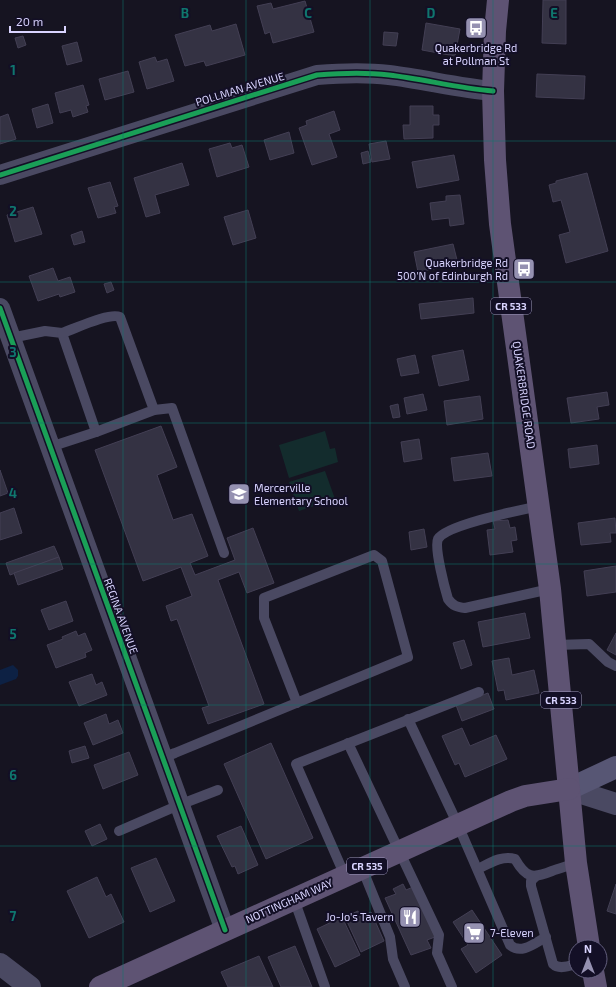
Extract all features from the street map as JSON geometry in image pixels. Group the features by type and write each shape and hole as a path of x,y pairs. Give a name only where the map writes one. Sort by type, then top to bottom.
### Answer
{"main road":[{"name":"QUAKERBRIDGE ROAD","path":"498,0 495,31 493,91 495,160 500,224 550,589 569,789"},
{"name":"CR 535","path":"569,789 616,767"},
{"name":"NOTTINGHAM WAY","path":"100,987 511,801 525,796 569,789"},
{"name":"CR 533","path":"569,789 576,863 588,939"}],"street":[{"name":"POLLMAN AVENUE","path":"0,175 318,75 346,73 388,75 493,91"},
{"name":"REGINA AVENUE","path":"0,308 225,930"},
{"name":"NOTTINGHAM WAY","path":"569,789 616,804"},
{"path":"0,964 30,987"}],"lane":[{"path":"11,338 45,331 62,333 107,317 120,317 154,410"},
{"path":"62,333 96,432"},
{"path":"50,447 96,432 154,410 172,408 224,554"},
{"path":"539,506 479,521 446,532 437,541 438,557 448,599 452,605 457,607 465,608 550,589"},
{"path":"162,758 297,703 408,657 382,561 374,555 264,598 264,618 297,703"},
{"path":"555,645 589,644 608,662 616,666"},
{"path":"405,987 393,959 390,937 353,872 296,764 479,692"},
{"path":"408,719 478,869 510,945 519,950 546,937"},
{"path":"348,743 440,936 437,954 452,987"},
{"path":"119,831 218,790"},
{"path":"478,869 504,857 510,857 515,859 525,873 535,877 576,863"},
{"path":"535,877 531,881 531,886 552,960 556,967 559,968 568,966"},
{"path":"294,899 325,987"}],"green space":[{"path":"325,431 330,449 335,448 338,462 289,478 279,445"},
{"path":"325,471 335,499 299,511 289,482"}],"water":[{"path":"13,665 18,670 18,676 16,679 0,685 0,670"}],"building":[{"path":"543,0 566,0 566,44 542,43"},
{"path":"305,1 314,32 273,43 270,32 265,34 257,6 271,3 273,9"},
{"path":"426,23 460,29 455,56 422,50"},
{"path":"236,24 245,55 206,66 204,61 185,66 175,35 210,25 212,31"},
{"path":"384,32 398,33 396,46 383,45"},
{"path":"23,36 26,45 18,48 15,38"},
{"path":"77,42 82,61 67,65 62,46"},
{"path":"155,57 157,62 167,59 174,81 147,89 139,62"},
{"path":"128,71 134,92 105,100 99,79"},
{"path":"537,74 585,76 584,99 536,97"},
{"path":"83,85 89,105 86,106 88,112 73,117 71,110 60,113 55,93"},
{"path":"48,104 53,123 37,128 32,109"},
{"path":"410,106 433,106 433,115 439,115 439,125 433,125 433,138 404,139 403,125 410,125"},
{"path":"334,111 340,130 329,134 337,157 312,165 299,128 307,125 306,121"},
{"path":"8,114 16,139 0,144 0,117"},
{"path":"289,132 294,153 270,160 264,140"},
{"path":"386,141 390,159 372,162 369,144"},
{"path":"230,143 232,148 242,145 249,167 217,177 209,149"},
{"path":"368,151 371,162 363,164 361,153"},
{"path":"454,155 459,180 417,188 412,162"},
{"path":"182,163 189,185 155,195 160,213 146,217 134,178"},
{"path":"587,173 608,251 566,263 559,235 570,232 561,200 553,202 549,185 556,183 556,181"},
{"path":"110,182 118,206 114,207 116,213 98,218 88,188"},
{"path":"460,195 464,224 450,226 449,218 432,220 430,203 446,201 446,196"},
{"path":"33,207 42,234 15,242 7,215"},
{"path":"248,210 256,238 233,245 224,217"},
{"path":"82,231 85,242 74,245 71,235"},
{"path":"453,244 458,264 418,272 414,252"},
{"path":"53,268 58,281 70,277 75,292 60,297 59,294 38,301 29,276"},
{"path":"111,282 114,290 107,293 104,284"},
{"path":"473,298 474,313 421,319 419,304"},
{"path":"463,350 469,380 439,386 432,356"},
{"path":"415,355 419,373 401,376 397,359"},
{"path":"607,392 609,405 597,407 599,419 571,423 567,398"},
{"path":"423,394 427,410 407,414 404,398"},
{"path":"480,396 483,419 447,425 444,401"},
{"path":"398,404 400,417 393,418 390,406"},
{"path":"161,426 177,467 157,475 173,520 192,514 208,556 190,563 195,575 235,560 227,538 253,528 274,583 247,593 239,572 218,580 264,704 208,724 202,708 209,706 177,619 171,621 166,606 192,596 181,567 143,581 95,450"},
{"path":"419,439 422,459 404,462 401,442"},
{"path":"597,445 599,464 570,468 568,449"},
{"path":"488,453 492,476 454,481 451,458"},
{"path":"0,470 8,493 0,496"},
{"path":"14,508 22,533 0,540 0,513"},
{"path":"615,518 616,533 610,533 611,542 581,545 578,523"},
{"path":"508,520 510,528 515,527 517,540 511,541 513,552 490,555 487,530 495,529 493,521"},
{"path":"424,529 427,547 411,550 409,532"},
{"path":"54,546 59,557 10,575 6,563"},
{"path":"59,557 63,569 18,585 14,573"},
{"path":"616,566 616,592 587,596 584,571"},
{"path":"66,601 73,621 49,630 41,610"},
{"path":"525,613 530,638 483,647 478,622"},
{"path":"76,631 78,636 85,633 92,650 85,653 86,657 56,668 47,645 63,639 62,637"},
{"path":"616,633 616,655 607,650"},
{"path":"464,640 472,665 461,669 453,643"},
{"path":"509,658 512,675 534,670 539,693 506,700 504,690 498,691 492,661"},
{"path":"92,674 96,685 102,682 107,695 79,706 69,682"},
{"path":"488,693 494,709 462,721 456,705"},
{"path":"106,714 109,724 118,720 123,733 93,745 84,723"},
{"path":"462,728 470,746 496,735 507,759 465,777 459,763 455,765 442,736"},
{"path":"271,743 313,838 266,859 224,764"},
{"path":"85,746 89,758 72,763 69,751"},
{"path":"129,752 138,775 103,789 94,765"},
{"path":"100,824 107,839 92,846 85,831"},
{"path":"241,826 258,865 238,874 235,866 232,867 217,836"},
{"path":"156,858 175,901 150,912 131,868"},
{"path":"97,877 106,897 111,894 124,922 89,938 67,891"},
{"name":"Jo-Jo's Tavern","path":"403,884 406,890 413,887 435,937 427,940 431,948 411,955 385,898 396,894 393,889"},
{"path":"616,884 616,914 607,911"},
{"name":"7-Eleven","path":"472,910 502,955 476,973 461,949 468,945 453,922"},
{"path":"358,911 361,917 371,912 384,941 361,952 345,917"},
{"path":"342,917 360,955 335,967 317,929"},
{"path":"295,946 312,987 281,987 268,957"},
{"path":"259,956 273,987 228,987 221,972"}],"cycle path":[{"path":"0,175 317,75 353,73 380,74 493,91"},
{"path":"0,308 225,930"}],"place":[{"name":"Quakerbridge Rd at Pollman St","path":"476,28"},
{"name":"Quakerbridge Rd 500'N of Edinburgh Rd","path":"524,269"},
{"name":"Mercerville Elementary School","path":"239,494"},
{"name":"Jo-Jo's Tavern","path":"410,917"},
{"name":"7-Eleven","path":"474,933"}]}
